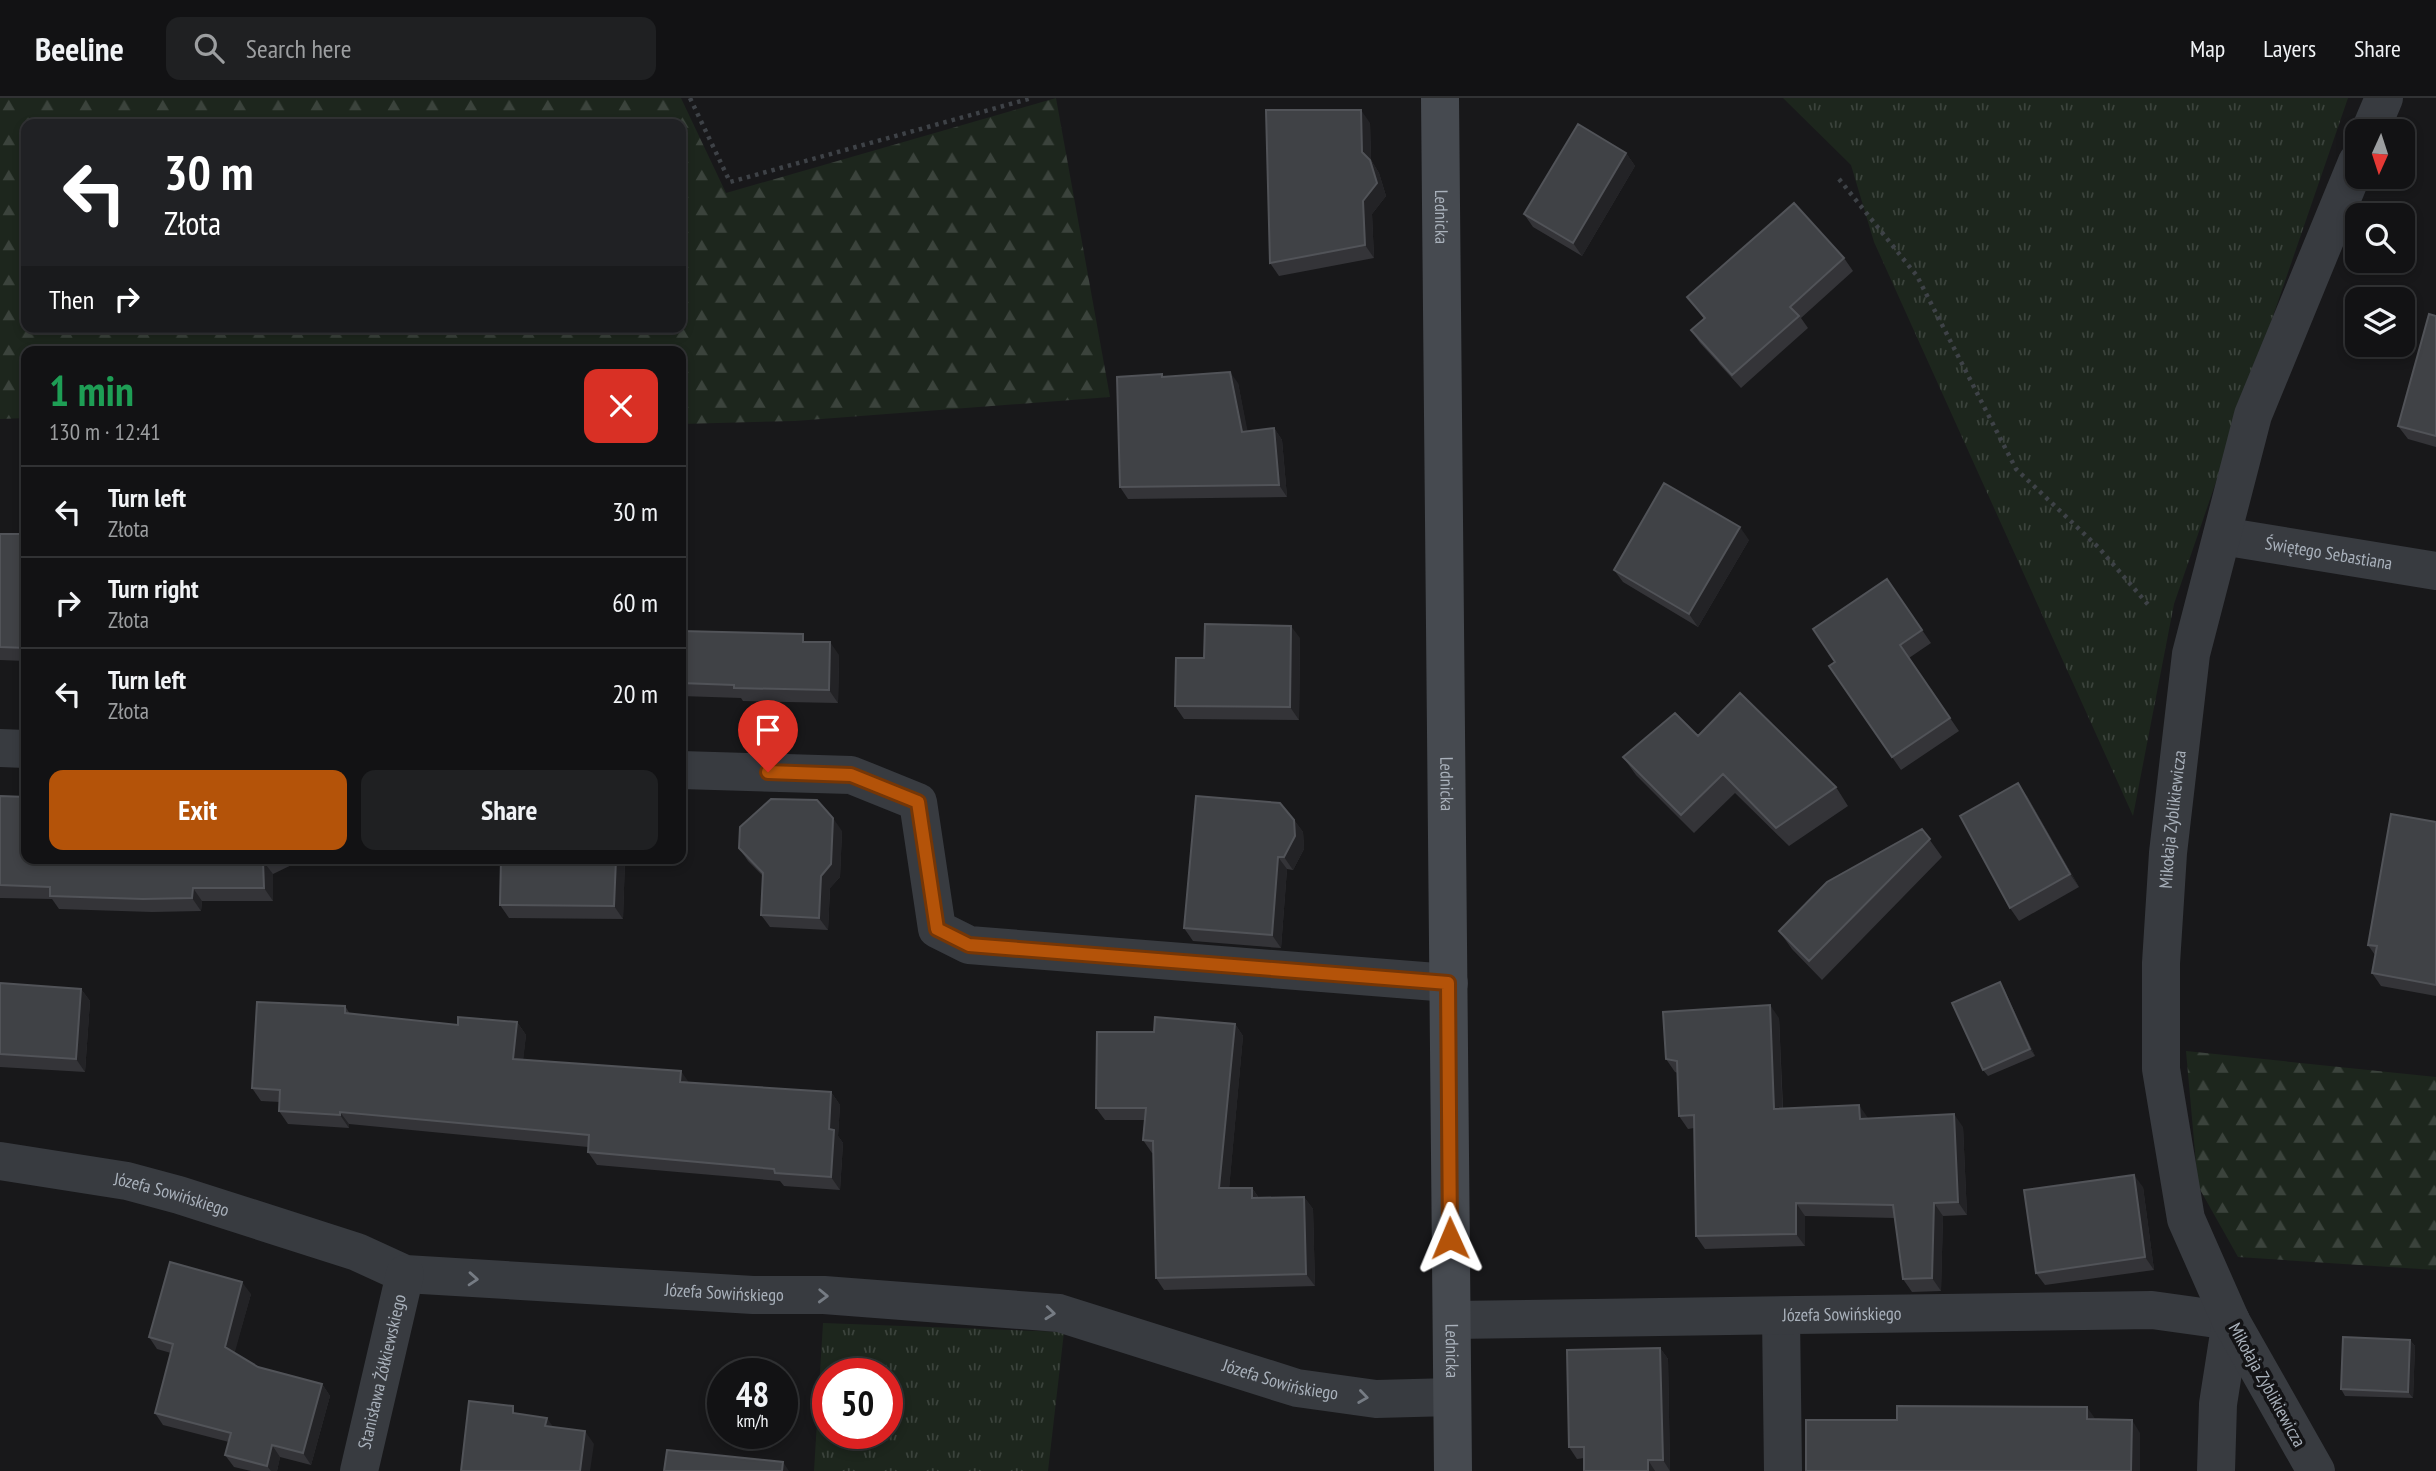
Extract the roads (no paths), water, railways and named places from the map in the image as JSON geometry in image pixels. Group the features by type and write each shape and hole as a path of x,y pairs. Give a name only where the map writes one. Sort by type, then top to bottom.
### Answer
{"main road":[{"name":"Lednicka","path":"1440,98 1453,1471"}],"street":[{"path":"2375,119 2384,98"},
{"name":"Mikołaja Zyblikiewicza","path":"2316,1471 2231,1321 2186,1219 2161,1069 2161,963 2168,853 2191,654 2253,415 2346,189"},
{"name":"Świętego Sebastiana","path":"2222,536 2436,571"},
{"path":"0,748 21,749"},
{"path":"686,770 851,775 918,802 937,929 969,945 1448,983"},
{"name":"Józefa Sowińskiego","path":"0,1161 127,1181 180,1195 357,1252 405,1274 753,1295 824,1295 1059,1313 1297,1388 1376,1399 1452,1397"},
{"name":"Stanisława Żółkiewskiego","path":"359,1471 405,1274"},
{"name":"Józefa Sowińskiego","path":"1452,1320 2152,1310 2231,1321"},
{"path":"1781,1316 1783,1471"},
{"path":"2216,1471 2218,1404 2231,1321"}]}
